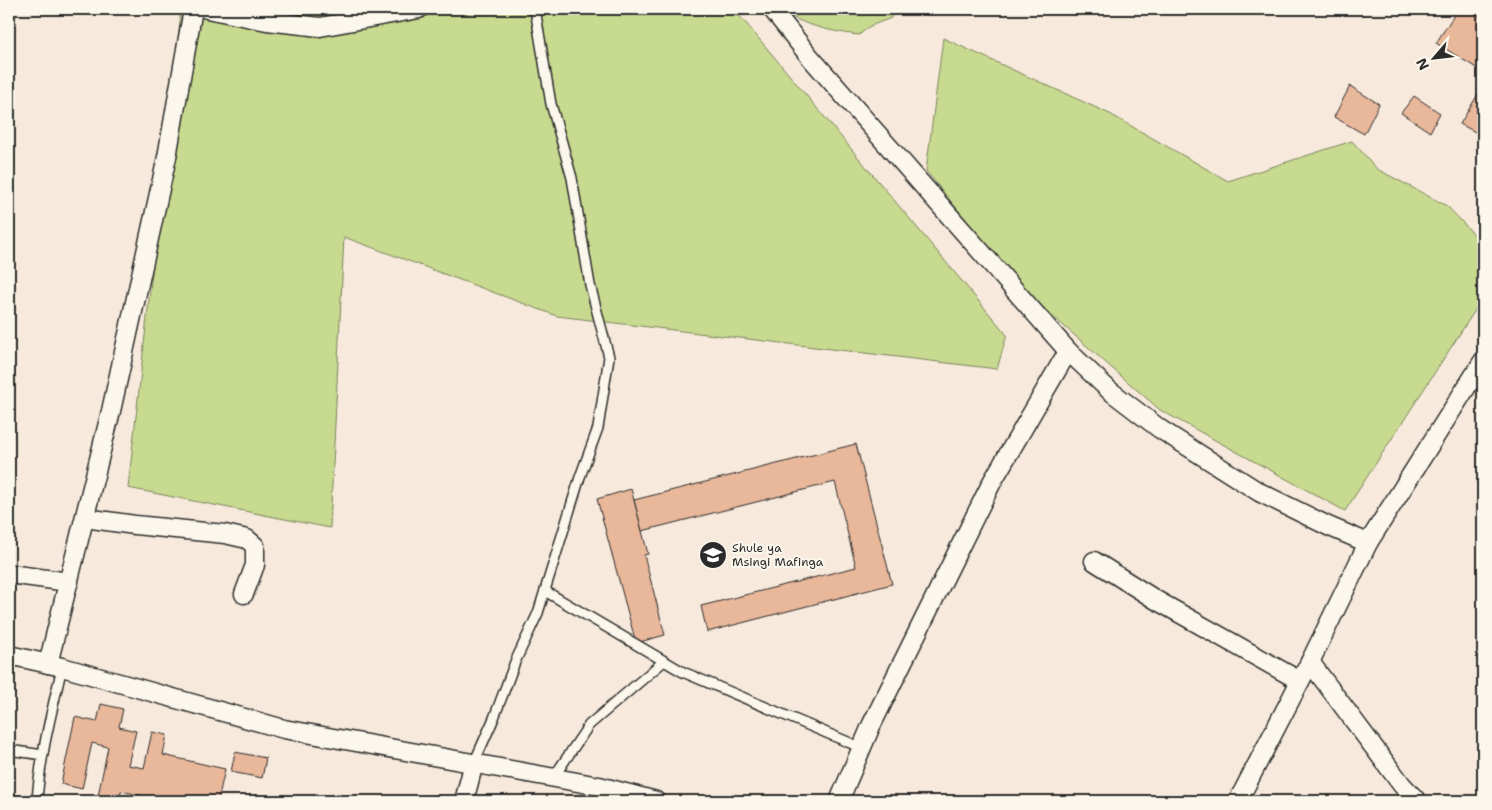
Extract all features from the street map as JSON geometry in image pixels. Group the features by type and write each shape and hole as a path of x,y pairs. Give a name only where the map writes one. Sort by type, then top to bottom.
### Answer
{"street":[{"path":"55,666 69,582 111,411 167,157 193,9"},
{"path":"207,9 267,21 320,27 420,9"},
{"path":"772,9 810,57 1068,351 1109,390 1160,429 1259,492 1328,526 1368,542"},
{"path":"840,801 862,748 912,640 992,482 1068,351"},
{"path":"1238,801 1310,662 1368,542 1483,360"},
{"path":"85,518 225,534 246,539 255,546 255,565 244,594"},
{"path":"1094,561 1156,600 1300,681"},
{"path":"9,574 69,582"},
{"path":"9,655 284,729 598,786 656,801"},
{"path":"1310,662 1402,785 1417,801"},
{"path":"464,801 474,763"}],"lane":[{"path":"474,763 494,718 515,662 538,613 580,477 598,428 609,357 590,285 572,178 551,104 535,9"},
{"path":"545,591 683,672 862,748"},
{"path":"553,778 589,725 664,660"},
{"path":"38,801 38,784 55,666"},
{"path":"9,750 43,755"}],"green space":[{"path":"180,9 734,9 1007,335 997,369 557,316 344,237 330,528 128,488"},
{"path":"784,9 894,9 891,18 870,26 859,35 807,24 791,16"},
{"path":"943,38 1110,114 1228,181 1352,141 1377,169 1447,206 1483,244 1483,298 1345,511 1160,410 1026,293 926,171"}],"building":[{"path":"1458,9 1469,9 1483,18 1483,72 1436,43"},
{"path":"1350,86 1379,104 1364,134 1334,117"},
{"path":"1483,86 1483,136 1460,124"},
{"path":"1414,96 1440,113 1430,132 1401,113"},
{"path":"856,444 892,584 707,632 701,606 856,567 835,482 642,531 634,500"},
{"path":"631,489 648,554 644,555 665,635 636,643 597,499"},
{"path":"101,704 123,709 119,727 136,731 128,765 144,768 152,732 167,735 163,755 225,769 218,801 167,801 121,791 119,801 97,801 108,747 92,743 82,789 61,784 75,717 97,722"},
{"path":"235,752 266,758 262,778 231,772"}],"place":[{"name":"Shule ya Msingi Mafinga","path":"713,555"}]}
